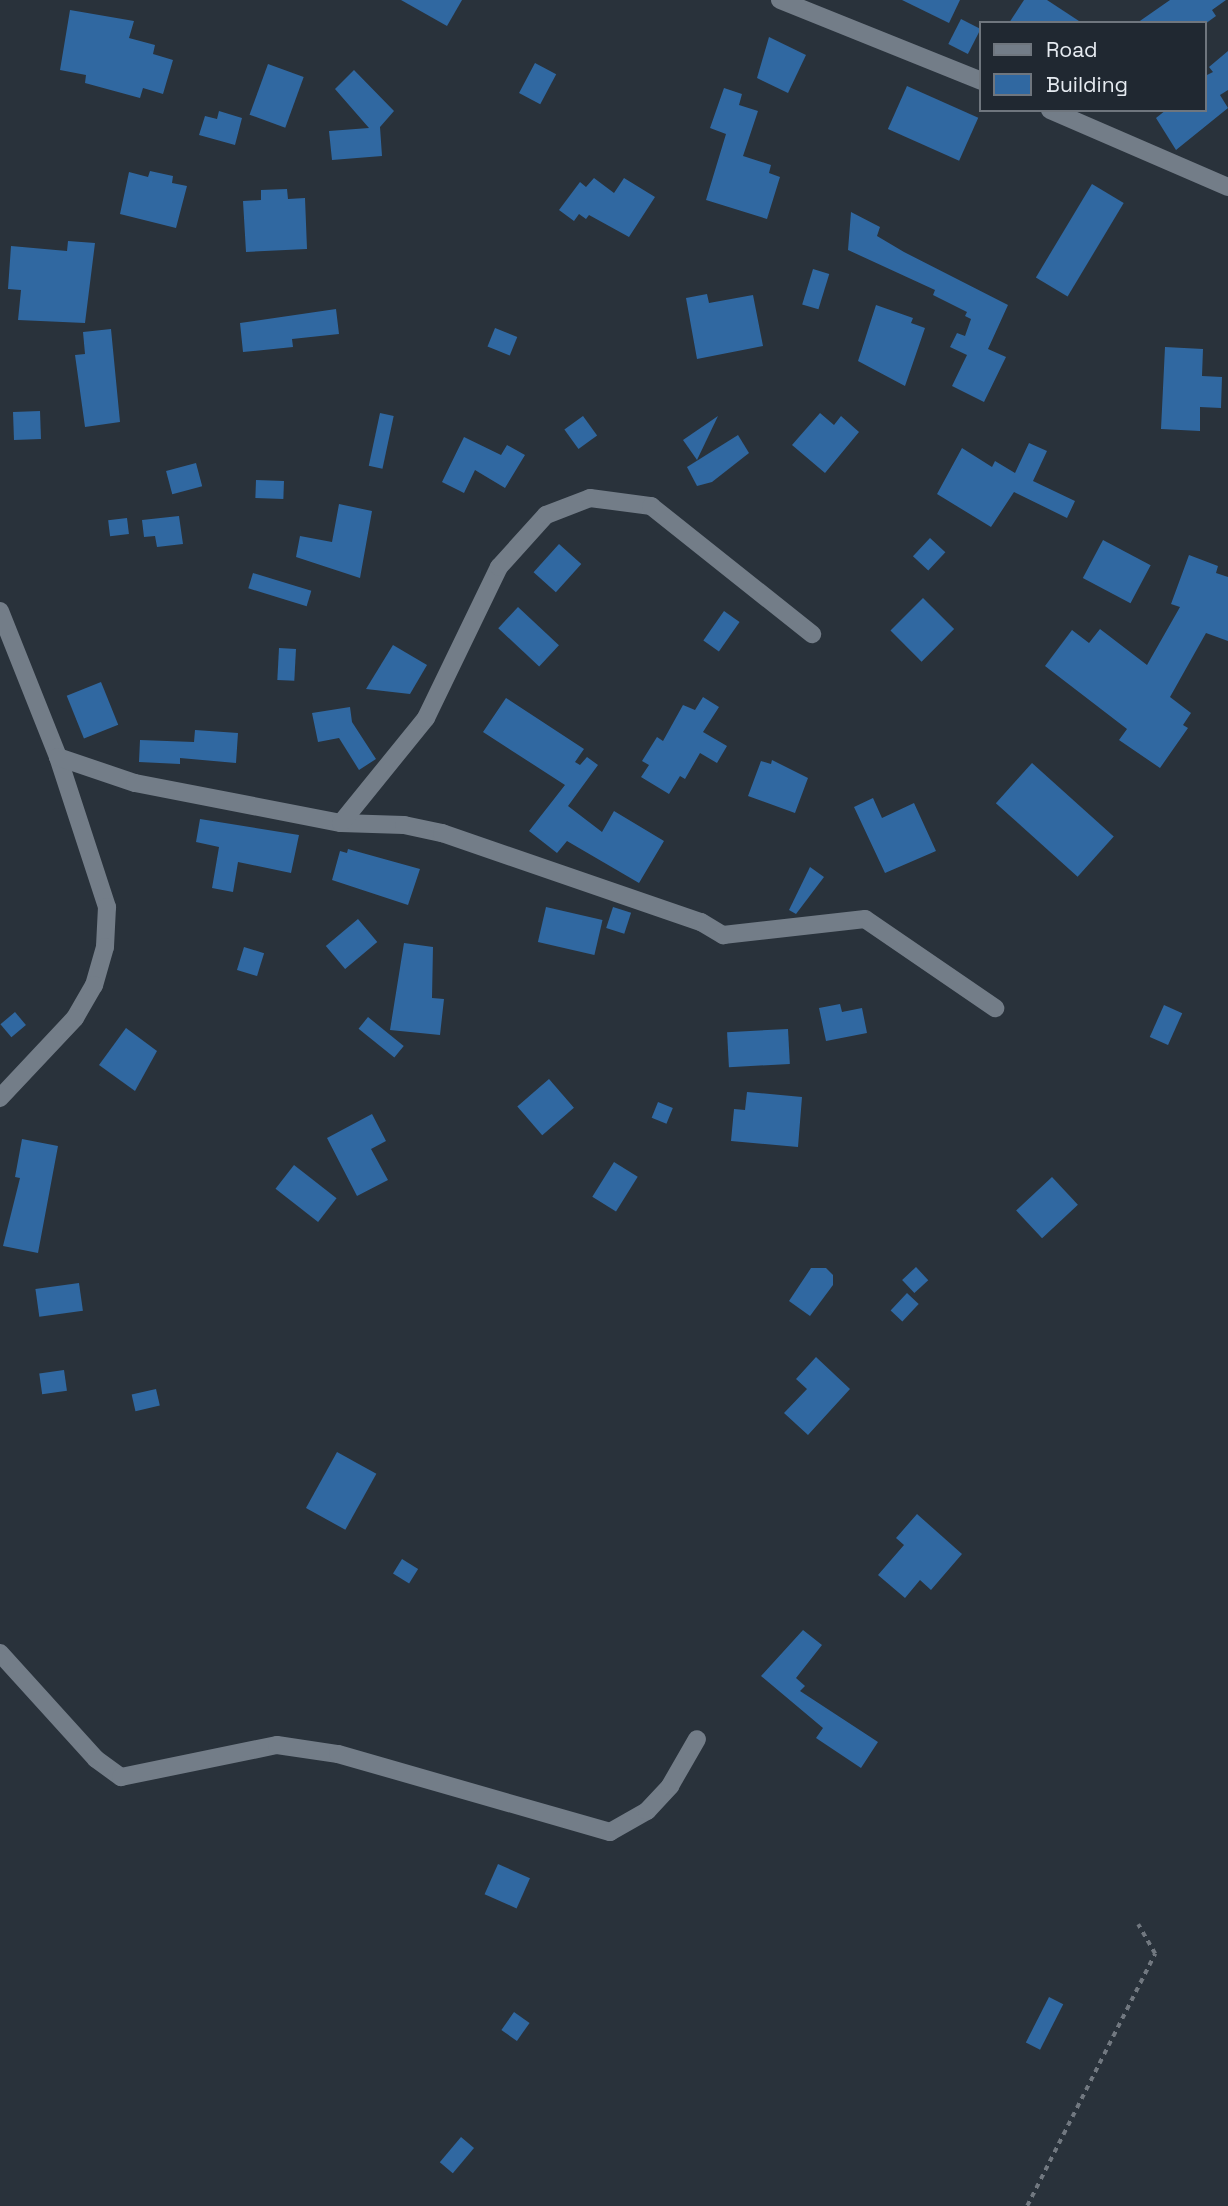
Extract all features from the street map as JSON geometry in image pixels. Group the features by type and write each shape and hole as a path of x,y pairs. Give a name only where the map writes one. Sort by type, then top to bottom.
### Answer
{"street":[{"path":"780,0 979,80"},
{"path":"1055,112 1228,187"},
{"path":"341,823 426,718 499,567 546,515 590,498 651,506 812,634"},
{"path":"0,611 58,757 107,907 105,947 94,985 75,1018 0,1098"},
{"path":"58,757 135,783 341,823 404,825 476,843 701,922 723,934 865,919 995,1008"},
{"path":"0,1653 96,1759 121,1777 277,1745 338,1754 610,1832 646,1811 670,1786 697,1739"}],"path":[{"path":"1027,2206 1154,1954 1138,1924"}],"building":[{"path":"401,0 462,0 447,26"},
{"path":"902,0 960,0 949,23"},
{"path":"1024,0 1047,0 1079,21 1010,21"},
{"path":"1170,0 1226,0 1212,10 1216,16 1207,23 1140,21"},
{"path":"70,10 134,21 129,38 155,45 153,54 173,60 163,94 143,88 140,98 85,83 86,75 60,70"},
{"path":"961,19 979,28 968,54 948,44"},
{"path":"769,37 806,55 788,93 757,78"},
{"path":"1228,51 1228,90 1220,95 1228,108 1176,150 1156,118 1164,112 1207,112 1207,75 1213,72 1209,67"},
{"path":"535,63 556,74 540,104 519,93"},
{"path":"268,64 304,77 285,128 250,115"},
{"path":"354,70 394,111 380,127 382,156 332,160 329,131 369,128 335,89"},
{"path":"907,86 978,118 959,161 888,129"},
{"path":"724,88 742,94 739,105 758,111 743,156 771,165 769,173 780,177 767,219 706,200 726,134 710,128"},
{"path":"219,111 242,118 235,145 199,135 205,116 217,119"},
{"path":"150,171 173,176 172,183 187,186 176,228 120,214 129,172 148,177"},
{"path":"594,178 614,193 624,178 655,197 629,237 589,215 586,219 579,214 574,221 559,210 580,182 586,187"},
{"path":"1092,184 1124,203 1068,296 1036,277"},
{"path":"287,189 288,199 305,198 307,249 246,252 243,201 261,200 261,190"},
{"path":"851,212 880,227 877,236 904,252 1008,305 988,349 1006,357 984,402 952,386 967,355 950,347 957,333 965,336 971,319 965,316 967,312 933,295 935,290 848,250"},
{"path":"68,241 95,243 85,323 18,320 21,290 8,289 11,246 67,251"},
{"path":"813,269 829,274 818,309 802,304"},
{"path":"707,294 709,303 753,295 763,346 697,359 686,298"},
{"path":"876,305 913,318 911,323 925,328 905,386 858,361"},
{"path":"336,309 339,334 292,339 293,347 243,352 240,323"},
{"path":"495,328 517,337 510,356 488,347"},
{"path":"111,329 120,422 85,427 75,355 85,354 83,332"},
{"path":"1165,347 1203,349 1202,376 1222,377 1221,408 1200,407 1200,431 1161,429"},
{"path":"40,411 41,439 14,440 13,412"},
{"path":"380,413 394,416 382,469 369,466"},
{"path":"820,413 834,425 841,416 859,432 825,473 792,445"},
{"path":"583,416 597,435 578,449 564,430"},
{"path":"718,416 697,460 683,440"},
{"path":"738,435 749,453 712,482 697,486 687,467"},
{"path":"464,437 501,455 507,445 525,455 505,488 475,470 464,493 442,482"},
{"path":"1029,443 1047,451 1033,481 1075,501 1067,518 1014,492 991,527 937,494 962,448 992,467 995,461 1015,473"},
{"path":"196,463 202,486 172,494 166,471"},
{"path":"256,480 284,481 283,499 255,498"},
{"path":"339,504 372,511 360,578 296,557 300,536 332,542"},
{"path":"179,516 183,544 157,547 155,536 144,537 142,520"},
{"path":"127,518 129,534 110,536 108,520"},
{"path":"930,538 945,552 928,571 913,556"},
{"path":"1103,540 1151,565 1130,603 1083,578"},
{"path":"559,544 581,564 556,592 534,572"},
{"path":"1189,555 1218,566 1216,573 1228,577 1228,641 1206,633 1170,697 1191,713 1183,725 1188,728 1160,768 1119,740 1127,729 1045,666 1072,630 1089,643 1100,629 1147,665 1180,607 1171,604"},
{"path":"253,573 311,591 307,606 248,588"},
{"path":"923,598 954,629 922,662 890,631"},
{"path":"518,607 559,645 539,666 498,628"},
{"path":"724,611 740,622 719,651 703,640"},
{"path":"393,645 427,665 410,694 366,689"},
{"path":"279,648 296,649 294,681 277,680"},
{"path":"101,682 118,725 84,739 67,696"},
{"path":"703,697 719,707 703,732 727,746 717,763 700,753 685,779 680,776 669,794 641,777 649,765 642,761 657,737 663,741 683,705 695,710"},
{"path":"506,698 584,749 575,762 580,765 587,757 598,765 568,806 602,832 614,811 664,841 639,883 567,841 557,853 529,831 565,785 483,732"},
{"path":"350,707 352,722 376,759 359,770 339,738 318,742 312,713"},
{"path":"195,730 238,733 236,763 180,758 180,764 139,762 140,740 194,742"},
{"path":"772,760 808,778 795,813 748,796 761,761 771,764"},
{"path":"1032,763 1114,837 1078,877 996,803"},
{"path":"873,798 882,818 914,803 936,851 885,873 854,807"},
{"path":"200,819 299,835 291,873 238,862 233,892 212,888 219,847 196,842"},
{"path":"348,849 420,869 408,905 332,880 340,851 347,853"},
{"path":"810,867 824,877 796,914 789,910"},
{"path":"546,907 603,920 594,955 538,942"},
{"path":"613,907 631,913 624,934 606,928"},
{"path":"358,919 377,942 345,969 326,946"},
{"path":"404,943 433,947 432,998 444,999 440,1035 390,1030"},
{"path":"244,947 264,953 257,976 237,970"},
{"path":"840,1004 842,1012 862,1008 867,1033 826,1041 819,1008"},
{"path":"1164,1005 1182,1013 1168,1045 1150,1037"},
{"path":"15,1012 26,1025 11,1037 0,1024"},
{"path":"368,1017 404,1046 394,1058 359,1029"},
{"path":"126,1028 157,1051 135,1091 99,1065"},
{"path":"788,1029 790,1064 729,1067 727,1032"},
{"path":"549,1079 574,1108 542,1135 517,1107"},
{"path":"747,1092 802,1097 798,1147 731,1141 734,1109 745,1110"},
{"path":"658,1102 673,1108 666,1124 652,1118"},
{"path":"372,1114 386,1141 371,1149 388,1180 357,1196 327,1138"},
{"path":"22,1139 58,1146 38,1253 3,1246 20,1178 15,1177"},
{"path":"614,1162 638,1177 616,1212 592,1197"},
{"path":"294,1165 337,1198 318,1222 276,1189"},
{"path":"1052,1177 1078,1205 1042,1238 1016,1210"},
{"path":"916,1267 928,1280 914,1293 902,1280"},
{"path":"811,1268 826,1268 833,1275 833,1285 810,1316 789,1301"},
{"path":"79,1283 83,1311 39,1317 35,1289"},
{"path":"907,1293 919,1304 902,1321 891,1311"},
{"path":"816,1357 850,1389 808,1435 784,1413 807,1389 796,1379"},
{"path":"64,1370 67,1391 42,1394 39,1373"},
{"path":"156,1389 160,1406 135,1411 132,1395"},
{"path":"337,1452 376,1474 345,1530 306,1508"},
{"path":"917,1514 962,1554 931,1590 920,1580 905,1598 878,1575 904,1545 896,1538"},
{"path":"402,1559 418,1569 409,1583 393,1573"},
{"path":"803,1630 822,1645 796,1678 805,1686 800,1691 878,1742 861,1768 816,1738 823,1728 761,1676"},
{"path":"498,1864 530,1878 517,1908 485,1894"},
{"path":"1049,1997 1063,2004 1040,2050 1026,2042"},
{"path":"514,2012 530,2023 517,2041 501,2030"},
{"path":"461,2137 474,2148 453,2173 440,2162"}]}
